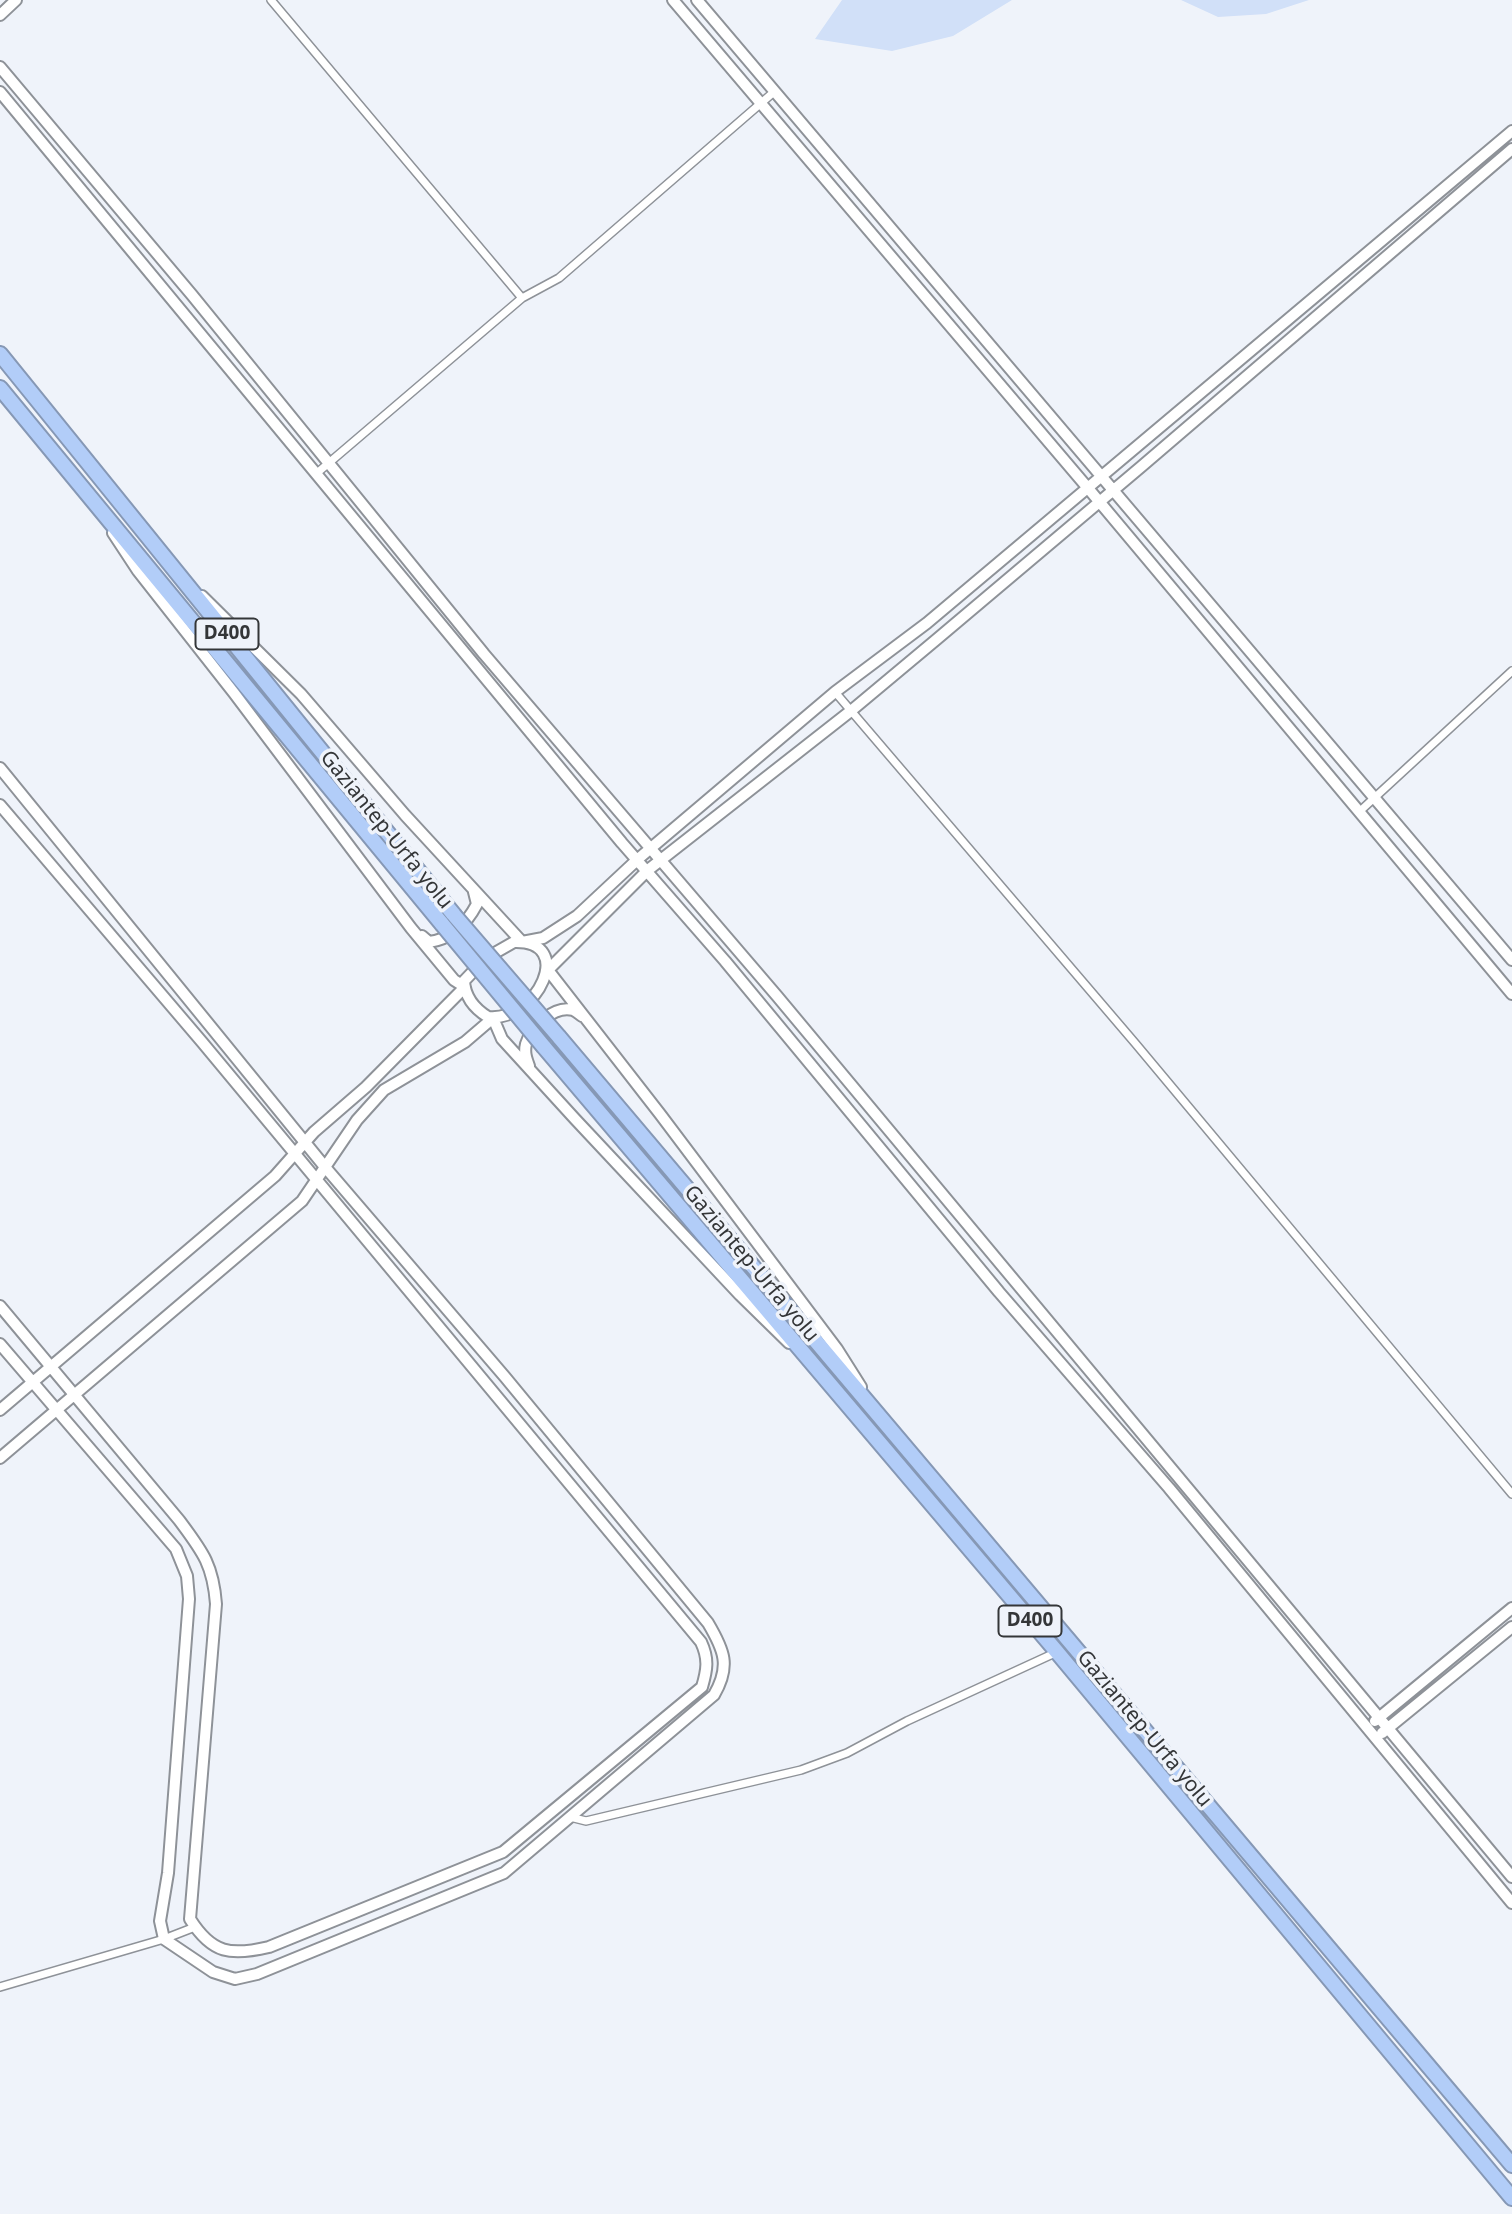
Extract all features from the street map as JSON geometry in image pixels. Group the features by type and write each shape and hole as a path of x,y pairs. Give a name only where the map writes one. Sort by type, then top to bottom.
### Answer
{"highway":[{"name":"Gaziantep-Urfa yolu","path":"0,354 454,915 1512,2165"},
{"name":"Gaziantep-Urfa yolu","path":"0,388 544,1047 1057,1653 1512,2198"}],"street":[{"path":"0,15 16,0"},
{"path":"271,0 522,298"},
{"path":"673,0 1512,994"},
{"path":"697,0 1512,960"},
{"path":"0,67 192,295 484,654 662,859 1512,1877"},
{"path":"317,473 522,298 559,278 775,91"},
{"path":"0,92 613,832 648,870 999,1292 1169,1488 1512,1903"},
{"path":"809,1359 775,1331 740,1295 502,1039 493,1018 482,1013 470,1001 464,981 485,958 505,946 543,938 577,916 638,859 835,692 927,623 1512,131"},
{"path":"0,1458 303,1201 356,1120 384,1090 465,1042 493,1018 510,1014 522,1007 539,991 548,970 648,870 852,710 1099,503 1512,149"},
{"path":"82,488 138,571 234,693 411,928 454,980 465,987"},
{"path":"175,570 255,646 300,694 522,942 539,950 548,970 837,1349 884,1422"},
{"path":"1359,812 1512,671"},
{"path":"835,692 1144,1053 1512,1494"},
{"path":"0,768 325,1167 708,1622 720,1643 725,1669 722,1682 714,1695 504,1873 257,1975 235,1979 214,1972 164,1939 160,1921 169,1859 189,1598 187,1576 176,1549 0,1343"},
{"path":"0,805 701,1642 708,1666 702,1687 503,1852 269,1947 243,1953 228,1952 210,1943 190,1919 216,1604 214,1578 204,1553 179,1520 0,1306"},
{"path":"411,928 429,942 455,933 477,904 474,891"},
{"path":"0,1410 275,1176 306,1141 366,1087 465,987"},
{"path":"530,1069 525,1056 526,1045 540,1022 561,1010 572,1009 585,1017"},
{"path":"1367,1727 1512,1608"},
{"path":"1377,1737 1512,1627"},
{"path":"570,1817 586,1821 801,1770 847,1753 907,1721 1057,1653"},
{"path":"0,1987 164,1939 195,1927"}],"shaded area":[{"path":"842,0 1012,0 953,36 892,51 815,39"},
{"path":"1181,0 1309,0 1266,14 1218,17"}]}
